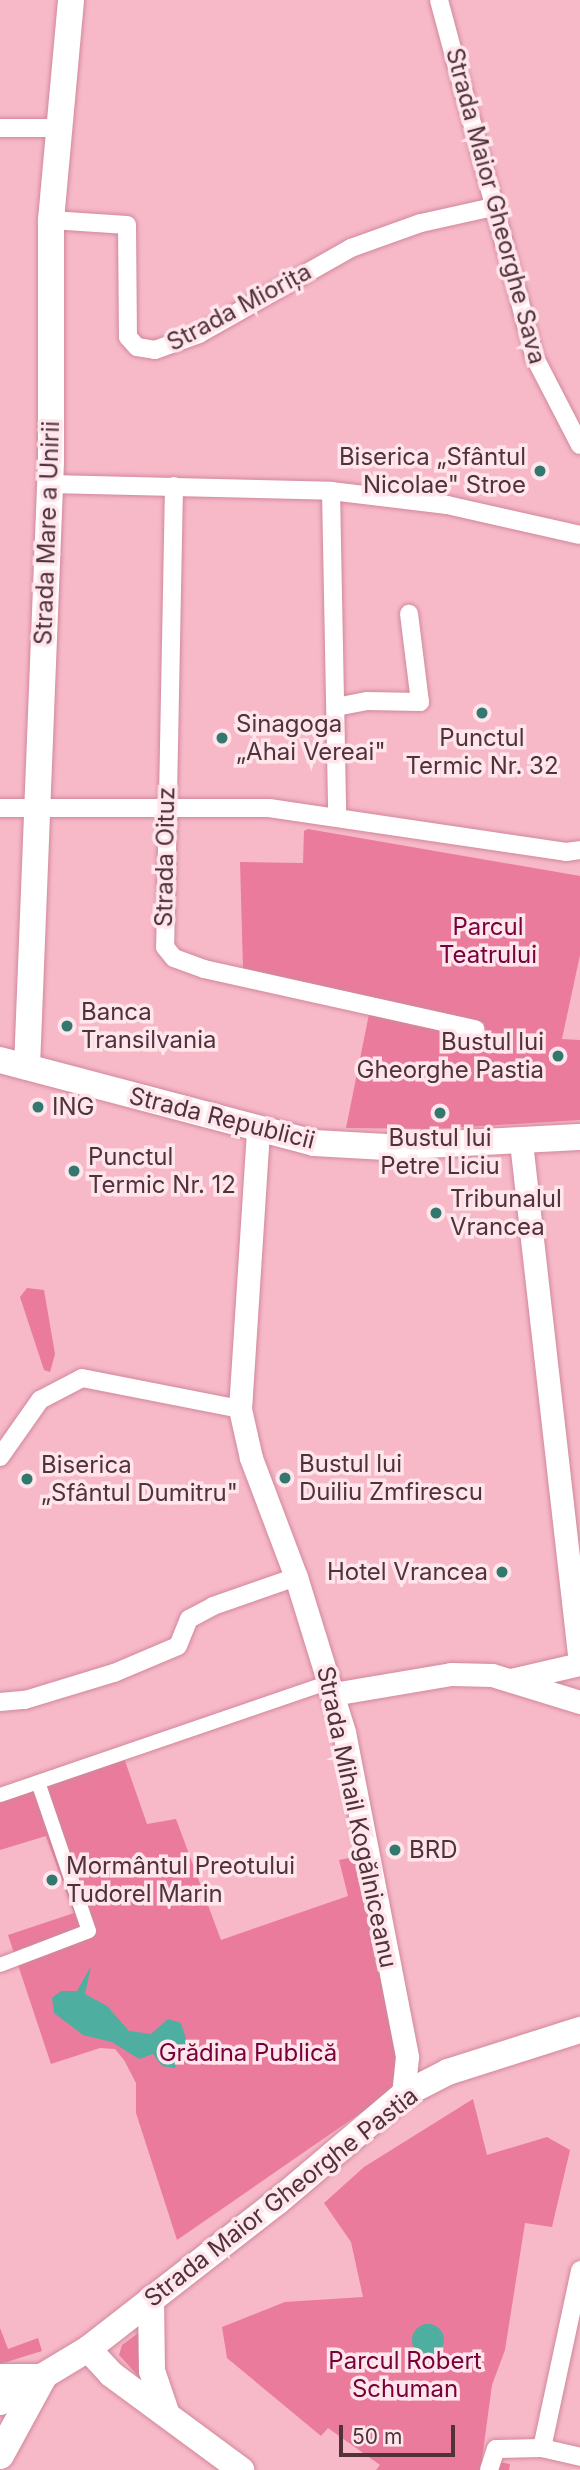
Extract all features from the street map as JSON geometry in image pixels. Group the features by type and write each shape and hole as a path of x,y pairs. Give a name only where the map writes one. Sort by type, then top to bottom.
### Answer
{"main road":[{"name":"Strada Mare a Unirii","path":"27,1067 50,484 51,220 71,0"},
{"name":"Strada Republicii","path":"0,1060 258,1131 353,1146 578,1139"},
{"name":"Strada Maior Gheorghe Pastia","path":"0,2402 88,2348 277,2203 403,2095 448,2072 580,2030"},
{"path":"549,2038 580,2045"},
{"path":"151,2300 152,2371 167,2415"},
{"path":"88,2348 111,2374 231,2467"},
{"path":"0,2378 42,2378 0,2455"}],"street":[{"name":"Strada Maior Gheorghe Sava","path":"439,0 535,358 580,445"},
{"path":"0,128 58,128"},
{"name":"Strada Miorița","path":"51,220 127,225 128,337 137,347 155,350 199,334 351,248 421,223 493,206"},
{"path":"50,484 331,491 447,505 577,530"},
{"name":"Strada Oituz","path":"174,486 165,810 165,947 174,958 475,1029"},
{"path":"331,491 337,815"},
{"path":"336,707 367,701 420,702 409,614"},
{"path":"0,808 165,810 269,807 337,815 566,852 580,850"},
{"name":"Strada Mihail Kogălniceanu","path":"258,1131 240,1409 251,1458 296,1577 332,1688 407,2057 403,2095"},
{"path":"511,1680 580,1664 521,1142"},
{"path":"0,1457 40,1400 82,1378 240,1409"},
{"path":"0,1702 25,1700 114,1673 178,1646 188,1619 213,1606 296,1577"},
{"path":"0,1795 332,1688 451,1674 511,1680 580,1702"},
{"path":"0,1965 89,1931 38,1782"},
{"path":"542,2448 580,2270"},
{"path":"489,2470 496,2449 542,2448 580,2457"}],"green space":[{"name":"Parcul Teatrului","path":"308,829 580,876 580,955 562,1039 580,1040 580,1120 432,1129 346,1128 369,1014 445,1031 483,1034 484,1023 243,968 240,862 303,863 304,831"},
{"path":"27,1288 44,1290 55,1354 50,1372 44,1370 20,1297"},
{"name":"Grădina Publică","path":"124,1758 147,1824 176,1819 221,1940 348,1896 339,1860 359,1856 396,2040 394,2090 177,2240 136,2113 136,2083 124,2060 115,2049 100,2048 51,2064 8,1935 74,1913 46,1836 0,1850 0,1801"},
{"name":"Parcul Robert Schuman","path":"473,2099 487,2155 547,2137 570,2150 552,2227 525,2223 505,2350 492,2385 482,2459 510,2464 509,2470 376,2470 380,2465 328,2428 321,2436 227,2358 222,2327 285,2302 363,2297 351,2242 324,2203 364,2167"},
{"path":"0,2328 8,2349 38,2338 42,2351 0,2364"},
{"path":"141,2331 141,2379 119,2355 122,2345"}],"shaded area":[{"path":"91,1966 85,1994 107,2006 129,2031 151,2034 168,2019 181,2023 187,2042 175,2068 162,2066 153,2054 139,2059 112,2042 83,2035 54,2013 52,1998 61,1991 77,1991"},
{"path":"428,2324 440,2328 444,2340 440,2352 428,2356 416,2352 412,2340 416,2328"}],"place":[{"name":"Biserica „Sfântul Nicolae\" Stroe","path":"540,471"},
{"name":"Punctul Termic Nr. 32","path":"482,713"},
{"name":"Sinagoga „Ahai Vereai\"","path":"222,738"},
{"name":"Banca Transilvania","path":"67,1026"},
{"name":"Bustul lui Gheorghe Pastia","path":"558,1056"},
{"name":"ING","path":"38,1107"},
{"name":"Bustul lui Petre Liciu","path":"440,1113"},
{"name":"Punctul Termic Nr. 12","path":"74,1171"},
{"name":"Tribunalul Vrancea","path":"436,1213"},
{"name":"Bustul lui Duiliu Zmfirescu","path":"285,1478"},
{"name":"Biserica „Sfântul Dumitru\"","path":"27,1479"},
{"name":"Hotel Vrancea","path":"502,1572"},
{"name":"BRD","path":"395,1850"},
{"name":"Mormântul Preotului Tudorel Marin","path":"52,1880"}]}
